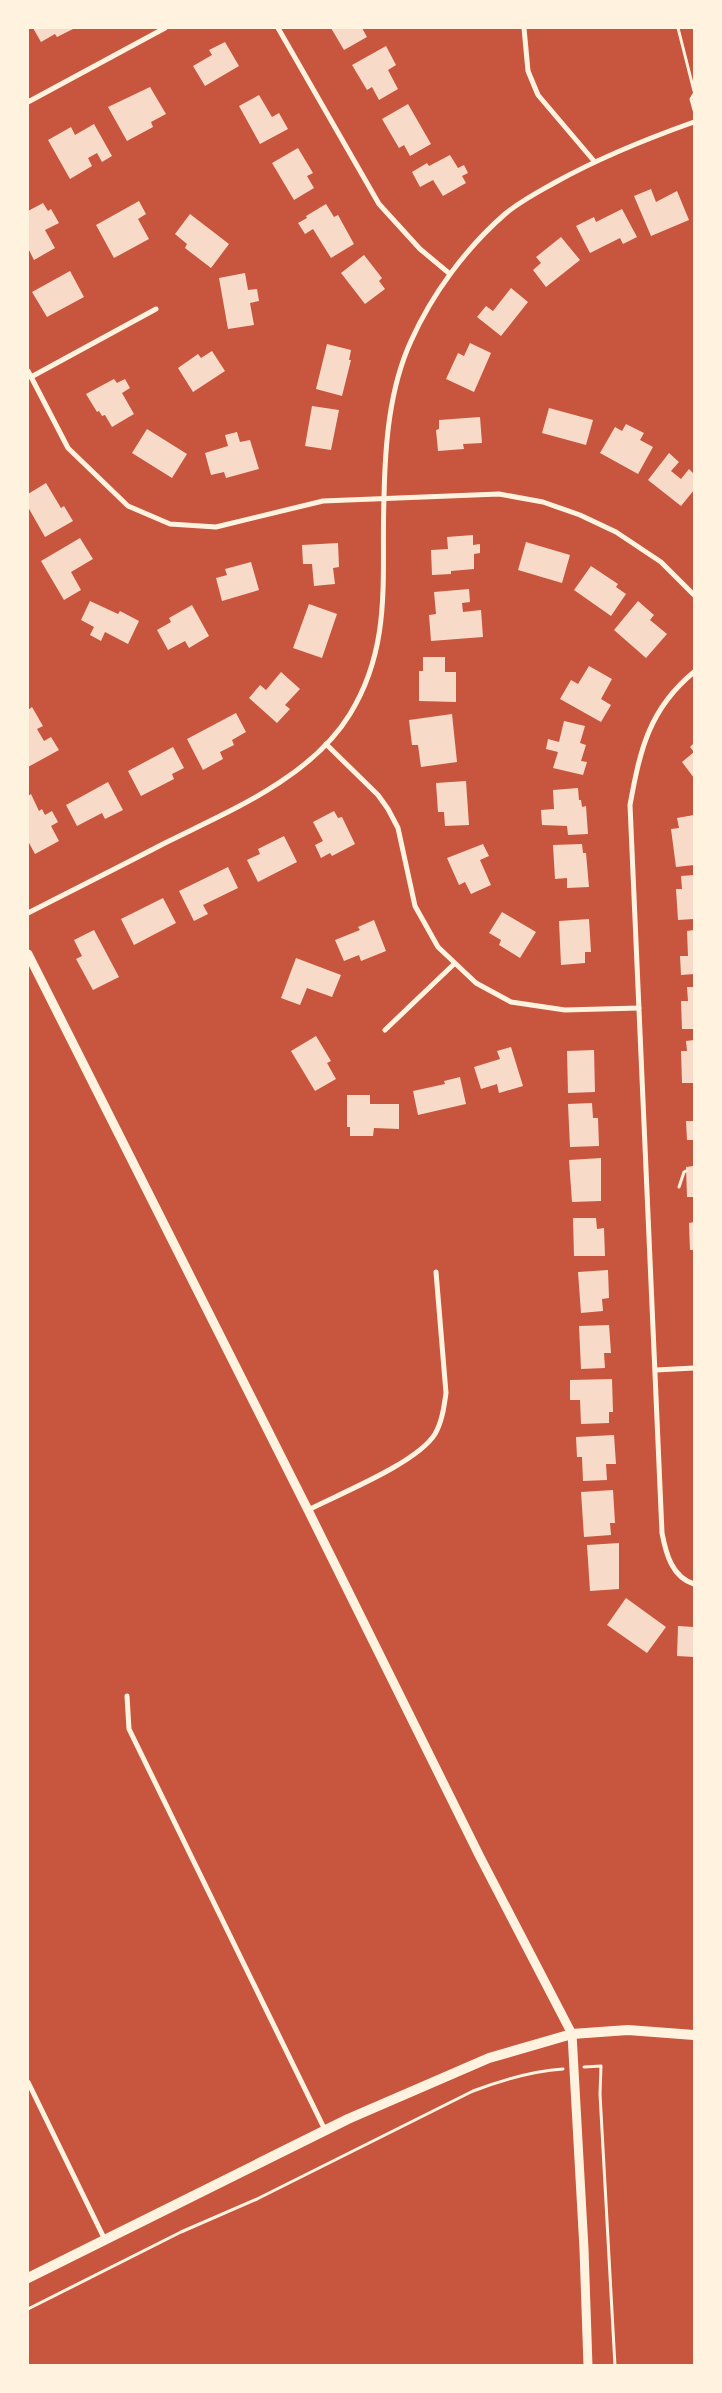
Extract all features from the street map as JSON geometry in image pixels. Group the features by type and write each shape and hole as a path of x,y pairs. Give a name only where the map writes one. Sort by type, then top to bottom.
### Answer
{"main road":[{"path":"28,2278 325,2131 457,2071 530,2045 572,2034 628,2030 694,2035"}],"street":[{"path":"28,102 165,28"},
{"path":"278,28 379,204 420,249 450,274"},
{"path":"524,28 528,71 538,95 594,161"},
{"path":"28,913 249,801 288,777 326,744 350,715 370,672 380,632 385,598 384,498 388,426 399,374 410,342 450,274 507,212 594,161 694,122"},
{"path":"31,377 156,309"},
{"path":"28,371 68,448 128,506 170,524 216,526 323,501 499,494 543,502 580,515 616,532 661,562 694,595"},
{"path":"694,672 668,700 647,733 637,766 630,805 662,1533 666,1553 675,1571 694,1584"},
{"path":"326,744 378,795 388,809 398,828 415,906 438,947 476,983 511,1002 565,1010 639,1008"},
{"path":"28,954 308,1510 480,1857 572,2034 584,2249 588,2366"},
{"path":"385,1030 454,964"},
{"path":"308,1510 406,1461 424,1448 436,1433 444,1412 446,1393 436,1272"},
{"path":"656,1370 694,1368"},
{"path":"127,1696 129,1729 325,2131"},
{"path":"28,2082 105,2240"}],"path":[{"path":"678,28 694,92 691,99 694,110"},
{"path":"679,1187 684,1172 686,1172"},
{"path":"601,2066 600,2094 615,2366"},
{"path":"28,2309 181,2232 257,2199 473,2091 495,2083 545,2070"}],"building":[{"path":"33,28 75,28 57,37 55,34 41,42"},
{"path":"331,28 362,28 367,37 344,50"},
{"path":"225,42 239,66 205,86 193,66 212,55 209,50"},
{"path":"386,46 396,65 388,70 398,89 379,100 372,87 367,90 352,65"},
{"path":"150,87 166,114 151,122 153,127 127,141 108,107"},
{"path":"259,95 272,117 279,113 288,129 260,144 239,106"},
{"path":"408,104 431,144 410,156 404,145 399,148 382,119"},
{"path":"94,124 112,156 102,162 97,153 88,158 92,166 70,179 48,140 71,127 75,135"},
{"path":"298,148 313,173 307,176 314,188 294,200 272,163"},
{"path":"450,155 458,168 464,165 468,173 462,176 466,183 443,196 433,180 420,187 412,172 427,163 429,166"},
{"path":"651,189 656,202 677,191 689,220 651,236 634,196"},
{"path":"139,201 146,214 138,219 149,239 114,258 96,225"},
{"path":"43,203 48,211 51,209 59,223 45,230 55,248 34,260 28,248 28,211"},
{"path":"326,204 334,217 338,215 354,244 331,258 313,229 305,234 298,223"},
{"path":"622,209 637,237 623,244 620,238 590,253 576,226 594,217 596,222"},
{"path":"190,214 229,244 211,268 185,248 187,244 175,234"},
{"path":"561,237 580,260 546,287 533,270 541,263 536,257"},
{"path":"364,255 382,278 379,281 385,289 365,304 341,273"},
{"path":"70,271 84,297 47,317 32,292"},
{"path":"245,273 248,290 257,289 259,301 250,303 254,325 228,329 219,278"},
{"path":"511,288 528,302 501,336 477,317 486,306 493,311"},
{"path":"470,343 491,353 474,392 446,379 458,353 464,356"},
{"path":"327,344 351,350 349,360 351,360 342,396 316,389"},
{"path":"212,351 225,371 193,392 178,368 198,354 201,358"},
{"path":"114,379 117,383 125,379 130,388 122,393 134,414 112,427 105,415 102,416 99,411 97,412 86,394"},
{"path":"312,406 339,410 331,450 305,446"},
{"path":"549,408 593,420 586,445 542,433"},
{"path":"480,417 482,443 463,444 464,449 438,451 436,430 439,429 439,420"},
{"path":"626,424 644,433 640,440 653,447 638,474 600,453 615,427 622,431"},
{"path":"147,429 187,454 172,478 132,453"},
{"path":"237,432 240,442 250,440 259,469 226,478 224,472 211,475 205,453 228,446 225,435"},
{"path":"669,453 679,462 671,471 681,479 689,469 694,474 694,490 681,506 648,480"},
{"path":"46,483 61,508 64,506 73,521 45,537 28,507 28,494"},
{"path":"473,535 473,545 480,544 480,553 474,554 474,569 451,571 451,574 432,575 431,550 448,549 447,537"},
{"path":"80,538 93,559 71,572 81,590 64,600 41,561"},
{"path":"526,542 570,555 562,583 518,570"},
{"path":"338,543 339,567 333,568 335,584 314,586 312,564 303,564 302,545"},
{"path":"251,562 259,590 222,601 216,578 227,575 225,569"},
{"path":"591,566 618,584 616,587 626,594 611,616 574,590"},
{"path":"469,589 470,602 462,603 463,612 481,610 483,637 431,641 429,615 436,614 434,592"},
{"path":"90,601 118,614 120,611 139,621 128,644 105,632 101,641 90,635 94,627 81,620"},
{"path":"638,601 654,615 650,620 667,634 646,658 614,630"},
{"path":"309,604 337,614 322,658 293,648"},
{"path":"192,605 209,636 189,648 185,641 168,650 157,630 171,622 169,618"},
{"path":"423,657 445,657 445,672 456,672 456,702 419,701 419,671 423,671"},
{"path":"589,666 612,679 601,699 611,705 601,722 560,699 571,680 578,684"},
{"path":"281,672 300,689 285,705 290,709 277,723 249,698 260,685 266,690"},
{"path":"32,707 43,726 37,729 44,741 51,737 59,750 28,767 28,710"},
{"path":"236,713 246,732 232,740 234,745 220,752 223,759 203,770 187,739"},
{"path":"452,714 457,762 421,767 418,745 412,745 409,720"},
{"path":"564,721 585,726 580,743 586,745 581,761 587,762 583,775 553,768 558,752 546,749 548,739 559,742"},
{"path":"694,743 694,752 690,747"},
{"path":"173,747 184,768 172,774 174,779 141,796 128,771"},
{"path":"694,752 694,778 682,762"},
{"path":"466,781 469,825 445,826 444,812 438,812 436,783"},
{"path":"108,782 123,810 105,819 102,813 77,826 66,805"},
{"path":"578,788 582,807 586,806 588,834 568,835 567,826 542,825 541,810 554,809 553,790"},
{"path":"31,794 39,811 42,809 45,815 52,811 58,822 51,826 59,841 35,854 28,841 28,796"},
{"path":"334,811 338,818 342,817 355,844 332,856 330,853 321,858 315,845 323,841 313,822"},
{"path":"694,815 694,865 676,867 671,829 679,828 677,818"},
{"path":"284,836 297,862 258,882 247,860 260,854 258,849"},
{"path":"483,844 489,856 480,860 491,885 471,894 465,882 459,885 447,858"},
{"path":"582,844 583,853 586,853 589,887 567,888 567,878 555,879 553,845"},
{"path":"228,867 238,888 203,905 208,914 194,921 179,891"},
{"path":"694,875 694,919 678,920 676,889 682,889 681,876"},
{"path":"163,898 176,923 134,945 121,919"},
{"path":"502,912 536,932 520,958 499,945 501,940 489,933"},
{"path":"589,919 591,952 585,952 585,963 561,965 559,921"},
{"path":"374,920 386,951 361,961 359,955 344,961 335,940 360,930 358,927"},
{"path":"94,930 119,977 93,990 76,959 82,956 74,940"},
{"path":"694,930 694,974 681,975 680,956 688,956 687,931"},
{"path":"296,958 341,975 332,997 307,988 300,1005 281,998"},
{"path":"687,987 694,987 694,1029 682,1029 681,1001 688,1001"},
{"path":"316,1036 331,1061 327,1063 336,1079 315,1091 291,1051"},
{"path":"694,1040 694,1083 682,1083 681,1051 687,1051 686,1041"},
{"path":"511,1047 523,1086 499,1093 497,1084 481,1089 474,1067 500,1059 497,1051"},
{"path":"594,1050 595,1092 568,1093 567,1051"},
{"path":"460,1077 466,1104 418,1115 413,1091 445,1084 444,1081"},
{"path":"347,1095 370,1095 370,1104 399,1104 399,1129 374,1128 373,1136 350,1136 350,1127 347,1127"},
{"path":"592,1103 593,1118 598,1118 599,1146 570,1147 568,1104"},
{"path":"686,1121 694,1121 694,1140 687,1140"},
{"path":"693,1154 694,1197 687,1197 686,1167 693,1166"},
{"path":"601,1158 601,1201 572,1202 569,1160"},
{"path":"573,1218 596,1218 597,1229 604,1228 605,1256 574,1256"},
{"path":"694,1222 694,1250 690,1250 689,1223"},
{"path":"608,1270 609,1298 602,1299 603,1311 581,1313 578,1272"},
{"path":"609,1325 611,1353 604,1353 605,1368 581,1369 579,1326"},
{"path":"612,1379 613,1412 609,1412 609,1423 581,1424 580,1400 570,1400 570,1380"},
{"path":"614,1435 616,1464 606,1464 607,1480 583,1481 582,1457 577,1457 576,1437"},
{"path":"613,1490 615,1523 610,1523 611,1535 584,1537 581,1492"},
{"path":"619,1543 619,1589 590,1591 587,1545"},
{"path":"626,1598 666,1627 647,1653 607,1625"},
{"path":"678,1626 694,1627 694,1657 677,1656"}]}
